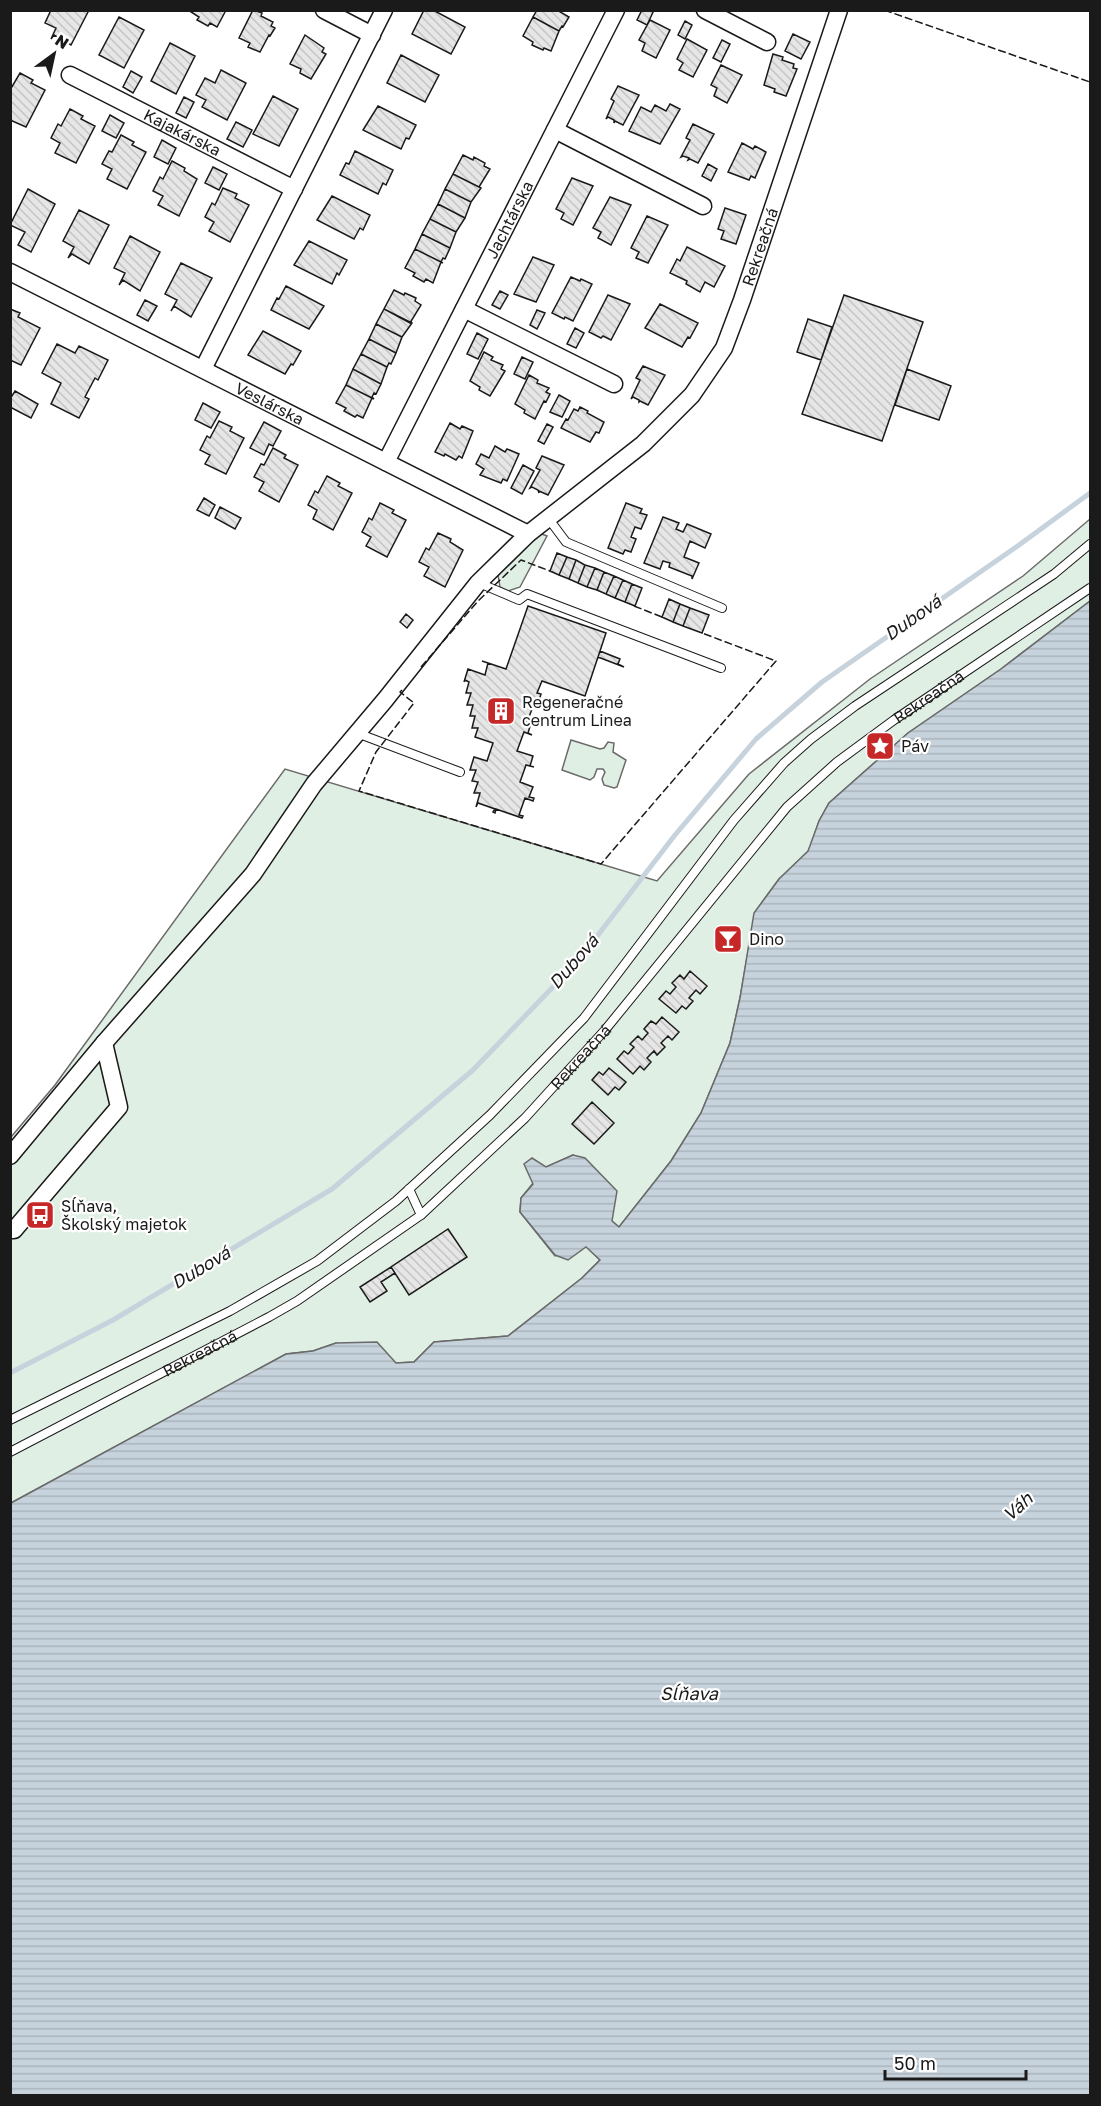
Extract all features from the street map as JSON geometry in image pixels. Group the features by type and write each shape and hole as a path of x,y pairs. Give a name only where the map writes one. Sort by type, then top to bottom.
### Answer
{"street":[{"path":"324,10 372,35"},
{"path":"203,369 384,10"},
{"name":"Jachtárska","path":"386,462 615,10"},
{"path":"705,10 767,42"},
{"name":"Rekreačná","path":"10,1156 104,1043 253,874 314,784 478,583 528,534 644,444 692,395 724,348 839,10"},
{"name":"Kajakárska","path":"70,75 294,189"},
{"path":"555,130 703,206"},
{"name":"Veslárska","path":"10,272 528,534"},
{"path":"464,309 614,384"},
{"path":"10,1230 14,1230 119,1107 104,1043"}],"lane":[{"path":"548,518 566,542 722,608"},
{"path":"10,1420 240,1306 317,1261 409,1190 490,1115 584,1018 734,820 784,763 811,739 855,706 1054,574 1090,544"},
{"path":"478,583 519,600 527,594 721,668"},
{"name":"Rekreačná","path":"10,1452 297,1301 421,1215 525,1118 597,1038 787,807 837,762 894,720 1090,588"},
{"path":"357,733 460,772"},
{"path":"409,1190 421,1215"}],"green space":[{"path":"1090,519 1090,601 1001,669 908,733 829,803 819,821 809,851 779,879 755,912 730,1043 701,1113 671,1161 619,1227 612,1221 573,1155 546,1167 521,1198 520,1212 555,1256 586,1246 600,1260 582,1278 508,1336 434,1342 414,1362 396,1363 336,1343 313,1351 286,1354 11,1503 11,1137 55,1085 285,769 657,881 749,774 870,679 1023,576"},
{"path":"539,533 547,536 520,587 508,591 500,587 497,569"},
{"path":"571,740 600,749 604,748 608,742 614,743 613,752 626,760 617,787 604,785 602,779 605,772 603,769 597,769 590,780 562,770"}],"water":[{"name":"Sĺňava","path":"1090,601 1090,2095 11,2095 11,1503 286,1354 313,1351 336,1343 377,1342 396,1363 414,1362 434,1342 508,1336 582,1278 600,1260 586,1247 568,1260 555,1255 520,1212 521,1198 533,1184 524,1164 532,1158 546,1167 573,1155 585,1158 617,1191 612,1221 619,1227 671,1161 701,1113 730,1043 754,913 779,879 808,851 819,821 829,803 908,733 1001,669"}],"building":[{"path":"51,10 89,10 71,45 54,35 51,39 56,28 45,23"},
{"path":"188,10 222,10 225,12 217,27 210,23 208,26 197,20 199,17"},
{"path":"253,10 262,13 261,16 273,22 271,26 275,28 260,52 248,47 250,43 239,38"},
{"path":"424,10 433,10 465,27 451,54 412,34"},
{"path":"537,10 557,10 569,17 559,31 533,17"},
{"path":"642,10 654,10 647,25 637,20"},
{"path":"119,17 144,30 124,68 99,55"},
{"path":"533,17 559,31 551,51 532,45 533,42 523,36"},
{"path":"650,20 670,30 656,58 642,51 645,43 639,40"},
{"path":"685,21 692,25 685,39 678,35"},
{"path":"793,34 810,42 801,59 785,51"},
{"path":"305,35 324,48 322,52 326,54 311,79 300,73 301,69 290,64"},
{"path":"687,39 707,50 693,77 679,70 683,63 677,59"},
{"path":"722,40 730,44 721,62 713,58"},
{"path":"170,43 195,56 176,94 151,81"},
{"path":"773,54 783,57 782,60 794,64 793,68 797,69 786,96 764,85"},
{"path":"401,55 439,75 425,102 387,83"},
{"path":"721,65 742,75 727,103 714,96 717,88 711,85"},
{"path":"221,70 246,83 227,120 202,107 206,100 196,95 205,78 215,83"},
{"path":"131,71 142,77 133,93 123,87"},
{"path":"20,73 33,80 31,83 45,90 26,127 10,120 10,90"},
{"path":"618,86 639,95 623,125 615,121 614,123 614,120 608,117 606,119 614,101 611,99"},
{"path":"273,96 298,109 279,146 253,134"},
{"path":"184,97 194,102 186,118 176,113"},
{"path":"670,104 680,109 660,144 629,131 641,107 651,112 655,105 666,111"},
{"path":"378,106 416,125 401,149 363,130"},
{"path":"70,109 83,116 81,119 95,126 76,163 55,153 60,143 51,138 58,124 61,126"},
{"path":"110,115 124,123 116,138 102,131"},
{"path":"236,122 252,130 243,147 227,139"},
{"path":"693,124 714,134 698,163 681,157 690,140 686,138"},
{"path":"121,135 134,142 132,145 146,152 127,189 107,179 112,169 102,164"},
{"path":"162,140 176,148 168,164 154,157"},
{"path":"742,143 766,152 755,178 751,176 749,180 728,172"},
{"path":"355,151 393,170 386,185 383,183 378,194 340,175 346,163 349,164"},
{"path":"463,155 473,160 474,157 490,169 479,187 453,174"},
{"path":"172,161 185,168 184,171 197,179 179,216 158,205 163,196 153,191 160,177 163,179"},
{"path":"708,164 717,169 711,181 702,176"},
{"path":"213,167 227,174 219,190 205,183"},
{"path":"453,174 481,188 471,202 445,189"},
{"path":"572,178 593,186 573,225 561,219 564,213 556,209"},
{"path":"223,188 237,194 235,198 249,205 230,242 209,231 214,222 205,217 212,203 215,205"},
{"path":"28,189 55,204 31,252 18,245 25,232 10,225"},
{"path":"445,189 471,202 465,218 438,204"},
{"path":"332,196 370,215 363,230 360,228 354,239 317,220"},
{"path":"610,197 631,205 611,245 598,238 601,232 593,228"},
{"path":"438,204 465,218 456,232 430,219"},
{"path":"725,208 746,215 736,244 721,239 724,231 718,229"},
{"path":"79,210 109,225 89,264 72,254 68,258 74,247 63,241"},
{"path":"647,216 668,225 648,263 636,258 639,252 631,248"},
{"path":"430,219 456,232 450,248 422,234"},
{"path":"422,234 450,248 441,262 415,249"},
{"path":"130,236 160,252 140,291 123,280 119,285 125,273 114,268"},
{"path":"309,241 347,260 332,284 294,265"},
{"path":"687,247 725,266 714,287 705,282 700,292 686,284 687,281 670,273 677,259 680,261"},
{"path":"415,249 441,262 433,283 426,279 424,282 413,276 415,273 405,268"},
{"path":"533,257 554,265 536,302 514,294"},
{"path":"181,263 212,278 191,317 174,306 171,311 177,300 165,294"},
{"path":"571,277 592,284 573,321 552,313"},
{"path":"286,286 324,306 309,329 271,310"},
{"path":"394,290 416,298 415,301 421,305 410,323 384,309"},
{"path":"500,291 508,295 500,309 492,305"},
{"path":"608,295 630,304 611,340 589,332"},
{"path":"844,295 923,322 882,441 802,414"},
{"path":"145,300 157,306 148,321 137,315"},
{"path":"660,304 698,323 682,347 645,328"},
{"path":"10,309 20,313 18,317 40,328 21,365 10,360"},
{"path":"384,309 412,323 402,337 376,324"},
{"path":"537,310 545,313 537,329 530,325"},
{"path":"808,319 832,327 821,360 797,352"},
{"path":"376,324 402,337 396,353 369,339"},
{"path":"575,328 584,333 576,348 567,344"},
{"path":"263,331 301,351 285,374 248,355"},
{"path":"477,333 488,339 478,359 467,354"},
{"path":"369,339 396,353 391,364 389,363 387,367 361,354"},
{"path":"57,344 75,353 79,346 108,360 98,380 95,378 85,397 89,399 79,418 51,404 61,383 42,373"},
{"path":"484,352 493,357 491,360 503,365 501,369 505,371 490,396 470,381"},
{"path":"361,354 387,367 381,384 353,369"},
{"path":"522,357 533,362 525,379 514,374"},
{"path":"643,366 665,375 648,405 633,397 631,399 640,380 636,378"},
{"path":"353,369 381,384 372,397 374,399 346,385"},
{"path":"907,369 951,386 939,420 895,405"},
{"path":"529,375 538,380 537,383 549,388 546,392 550,394 535,419 515,404"},
{"path":"346,385 372,398 363,418 357,415 355,417 344,411 346,408 336,403"},
{"path":"15,391 38,404 31,418 10,407 10,399"},
{"path":"559,395 570,401 562,417 550,412"},
{"path":"203,403 220,412 211,428 195,420"},
{"path":"580,407 604,422 599,433 596,432 590,442 561,428 574,409 578,411"},
{"path":"219,421 232,427 230,431 244,438 226,474 205,464 210,455 200,450 207,436 210,438"},
{"path":"264,422 281,431 273,446 269,444 264,455 250,448"},
{"path":"450,423 460,429 462,426 473,431 462,458 459,456 456,460 435,452"},
{"path":"547,424 553,427 544,444 538,441"},
{"path":"495,446 505,452 507,449 519,454 507,481 503,479 501,483 480,475 484,469 476,464 481,454 489,458"},
{"path":"273,448 286,455 284,458 298,465 279,502 259,491 264,482 254,477"},
{"path":"542,456 564,465 548,495 530,488 540,470 536,468"},
{"path":"523,465 534,471 522,494 511,488"},
{"path":"327,476 340,483 338,486 352,493 333,530 313,519 317,510 308,505 315,491 318,493"},
{"path":"204,498 215,505 209,516 197,510"},
{"path":"380,503 394,510 392,513 406,520 387,557 366,546 371,537 362,532 369,518 372,520"},
{"path":"626,503 642,509 640,513 647,515 641,529 635,527 631,537 636,539 631,552 625,550 623,554 608,548"},
{"path":"220,507 241,518 235,529 215,518"},
{"path":"663,517 679,523 676,529 683,532 687,524 711,534 705,548 690,541 684,557 699,563 692,579 692,576 669,567 670,563 663,561 660,569 644,563"},
{"path":"438,533 451,539 450,542 463,550 445,587 424,576 429,567 419,562 426,548 429,550"},
{"path":"557,553 567,557 559,575 550,571"},
{"path":"567,557 576,560 569,579 559,575"},
{"path":"576,560 585,565 578,583 569,579"},
{"path":"585,565 595,568 587,587 578,583"},
{"path":"595,568 604,572 597,590 587,587"},
{"path":"604,572 614,576 606,594 597,590"},
{"path":"614,576 623,580 615,598 606,594"},
{"path":"623,580 632,584 625,602 615,598"},
{"path":"632,584 642,588 635,606 625,602"},
{"path":"669,599 680,604 673,622 662,617"},
{"path":"680,604 690,608 683,626 673,622"},
{"name":"Regeneračné centrum Linea","path":"528,606 606,633 585,696 542,681 537,693 541,694 538,704 542,707 534,704 527,722 531,723 528,733 532,735 524,732 517,751 533,756 530,766 526,765 520,782 533,787 529,797 534,798 533,801 525,798 519,815 523,816 522,818 496,809 495,813 493,812 495,809 478,803 476,807 480,793 474,793 478,782 472,781 476,770 470,770 474,757 487,761 493,743 475,737 478,728 472,728 475,716 470,716 473,705 467,705 471,693 466,693 469,682 465,680 464,682 468,669 485,675 488,663 506,669"},
{"path":"690,608 709,615 702,633 683,626"},
{"path":"406,614 413,620 407,628 400,622"},
{"path":"600,651 620,659 618,664 624,667 598,657"},
{"path":"690,971 707,986 700,994 696,990 689,998 693,1001 686,1009 682,1006 676,1013 659,999 666,991 670,994 676,987 672,983 680,975 684,979"},
{"path":"662,1017 679,1032 672,1040 668,1036 661,1043 665,1047 657,1055 654,1051 647,1058 651,1062 644,1070 640,1066 633,1074 617,1059 624,1051 628,1054 634,1047 630,1044 638,1036 642,1040 648,1033 644,1029 651,1021 656,1024"},
{"path":"609,1068 626,1082 619,1090 615,1087 608,1095 592,1080 599,1072 603,1075"},
{"path":"592,1102 614,1123 594,1144 572,1124"},
{"path":"448,1229 467,1257 409,1295 391,1267"},
{"path":"391,1267 395,1273 381,1282 387,1291 370,1302 360,1287"}],"waterway":[{"name":"Dubová","path":"10,1373 113,1320 332,1189 473,1070 578,961 675,835 756,739 822,682 1090,493"}],"fence":[{"path":"884,10 1090,82"},
{"path":"421,667 478,601 521,560 550,571"},
{"path":"634,606 662,617"},
{"path":"402,690 400,692 414,703 376,752 359,791 601,864 776,661 702,633"}],"place":[{"name":"Regeneračné centrum Linea","path":"501,711"},
{"name":"Páv","path":"880,746"},
{"name":"Dino","path":"728,939"},
{"name":"Sĺňava, Školský majetok","path":"40,1215"}],"water label":[{"name":"Váh","path":"1018,1507"}]}
